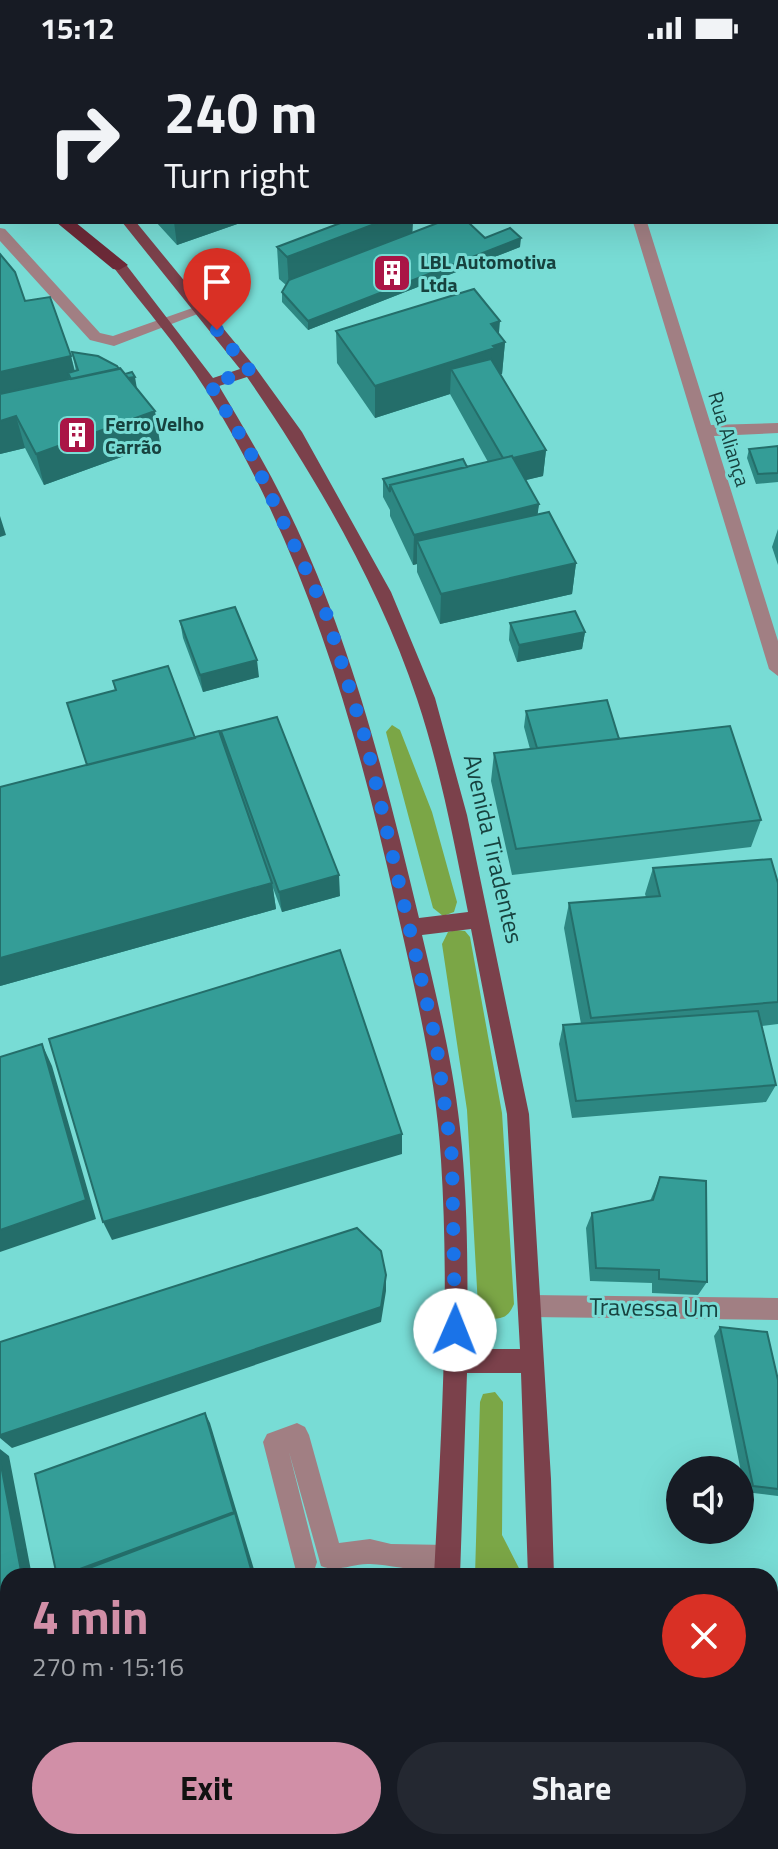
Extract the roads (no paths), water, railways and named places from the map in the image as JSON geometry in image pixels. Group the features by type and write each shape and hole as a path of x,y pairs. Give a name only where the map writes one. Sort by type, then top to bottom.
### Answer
{"highway":[{"path":"67,224 119,265"},
{"path":"79,224 119,265"}],"main road":[{"name":"Avenida Tiradentes","path":"131,224 250,371 296,436 382,592 426,698 458,815 518,1114 533,1361 541,1568"},
{"path":"119,265 210,384 256,462 325,610 359,713 436,1042 452,1157 455,1361 448,1566"},
{"path":"210,384 250,371"},
{"path":"411,928 479,919"},
{"path":"455,1361 533,1361"}],"street":[{"name":"Rua Aliança","path":"641,224 705,431 772,626 778,669"},
{"path":"0,232 95,337 114,341 201,310"},
{"path":"705,431 778,428"},
{"name":"Travessa Um","path":"529,1306 778,1309"},
{"path":"305,1562 275,1442 297,1435 330,1557 370,1551 448,1566"}],"place":[{"name":"LBL Automotiva Ltda","path":"392,273"},
{"name":"Ferro Velho Carrão","path":"77,435"}]}
